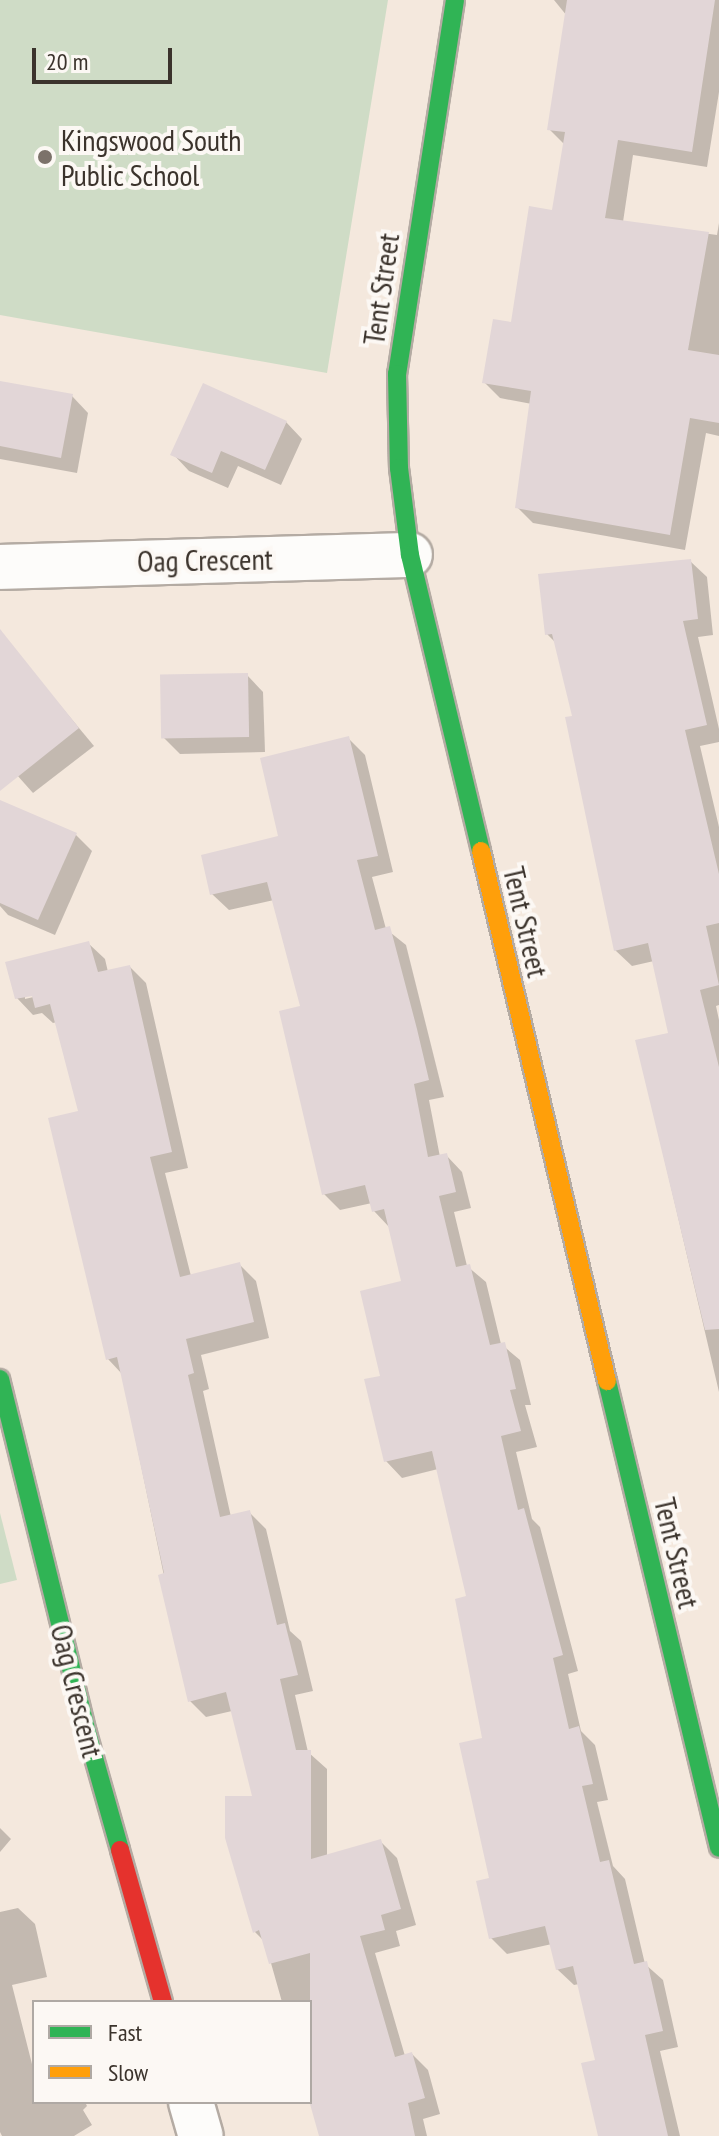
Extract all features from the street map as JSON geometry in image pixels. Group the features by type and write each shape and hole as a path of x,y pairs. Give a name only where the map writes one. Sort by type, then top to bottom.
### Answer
{"street":[{"name":"Tent Street","path":"455,0 397,374 399,468 410,555 719,1848"},
{"name":"Oag Crescent","path":"0,567 410,555"},
{"name":"Oag Crescent","path":"0,1379 87,1733 162,2000"},
{"path":"192,2104 201,2136"}],"green space":[{"path":"0,0 388,0 327,373 0,315"},
{"path":"0,1513 17,1580 0,1584"}],"building":[{"path":"567,0 715,0 692,152 618,140 605,218 709,232 688,350 719,355 719,423 690,418 670,535 515,508 531,391 482,383 493,319 511,322 529,206 552,210 565,132 547,130"},
{"path":"0,381 73,394 61,458 0,446"},
{"path":"203,383 287,421 265,470 221,451 212,473 170,455"},
{"path":"691,559 698,619 683,621 707,725 685,730 719,874 719,923 706,926 719,985 700,990 719,1067 719,1329 705,1330 635,1040 668,1033 648,943 614,951 565,717 572,716 552,634 545,635 538,574"},
{"path":"0,629 79,728 0,791"},
{"path":"248,673 249,737 161,739 160,675"},
{"path":"349,736 378,856 357,860 375,930 390,926 417,1029 429,1080 414,1084 428,1157 447,1153 456,1192 439,1196 456,1267 470,1264 490,1345 505,1342 516,1389 510,1390 521,1431 501,1436 518,1510 524,1508 563,1655 553,1658 569,1729 579,1726 593,1784 582,1786 600,1862 609,1860 634,1964 647,1961 663,2031 645,2035 668,2136 598,2136 581,2063 595,2060 573,1966 556,1970 545,1926 489,1939 476,1881 489,1878 459,1743 482,1738 455,1599 466,1596 432,1451 384,1462 364,1379 380,1376 360,1291 401,1281 384,1209 372,1212 365,1185 322,1195 279,1011 300,1006 267,882 210,895 201,855 278,836 260,758"},
{"path":"0,800 77,833 38,920 0,903"},
{"path":"89,941 98,972 130,965 172,1152 150,1157 180,1277 240,1262 254,1322 186,1339 194,1373 188,1375 220,1517 250,1510 277,1625 285,1623 298,1675 280,1679 296,1750 311,1750 311,1859 381,1839 401,1909 381,1915 385,1930 360,1936 395,2057 412,2052 425,2098 408,2103 415,2136 319,2136 310,2104 310,1953 269,1964 259,1930 253,1933 225,1838 225,1796 252,1796 226,1692 188,1702 158,1575 164,1573 117,1357 106,1360 48,1118 78,1111 50,1004 35,1008 32,996 15,999 5,962"}],"traffic: fast":[{"path":"455,0 397,374 399,468 410,555 481,851"},
{"path":"0,1379 87,1733 120,1850"},
{"path":"607,1381 719,1848"}],"traffic: slow":[{"path":"481,851 607,1381"}],"traffic: jam":[{"path":"120,1850 162,2000"}],"place":[{"name":"Kingswood South Public School","path":"45,157"}]}
